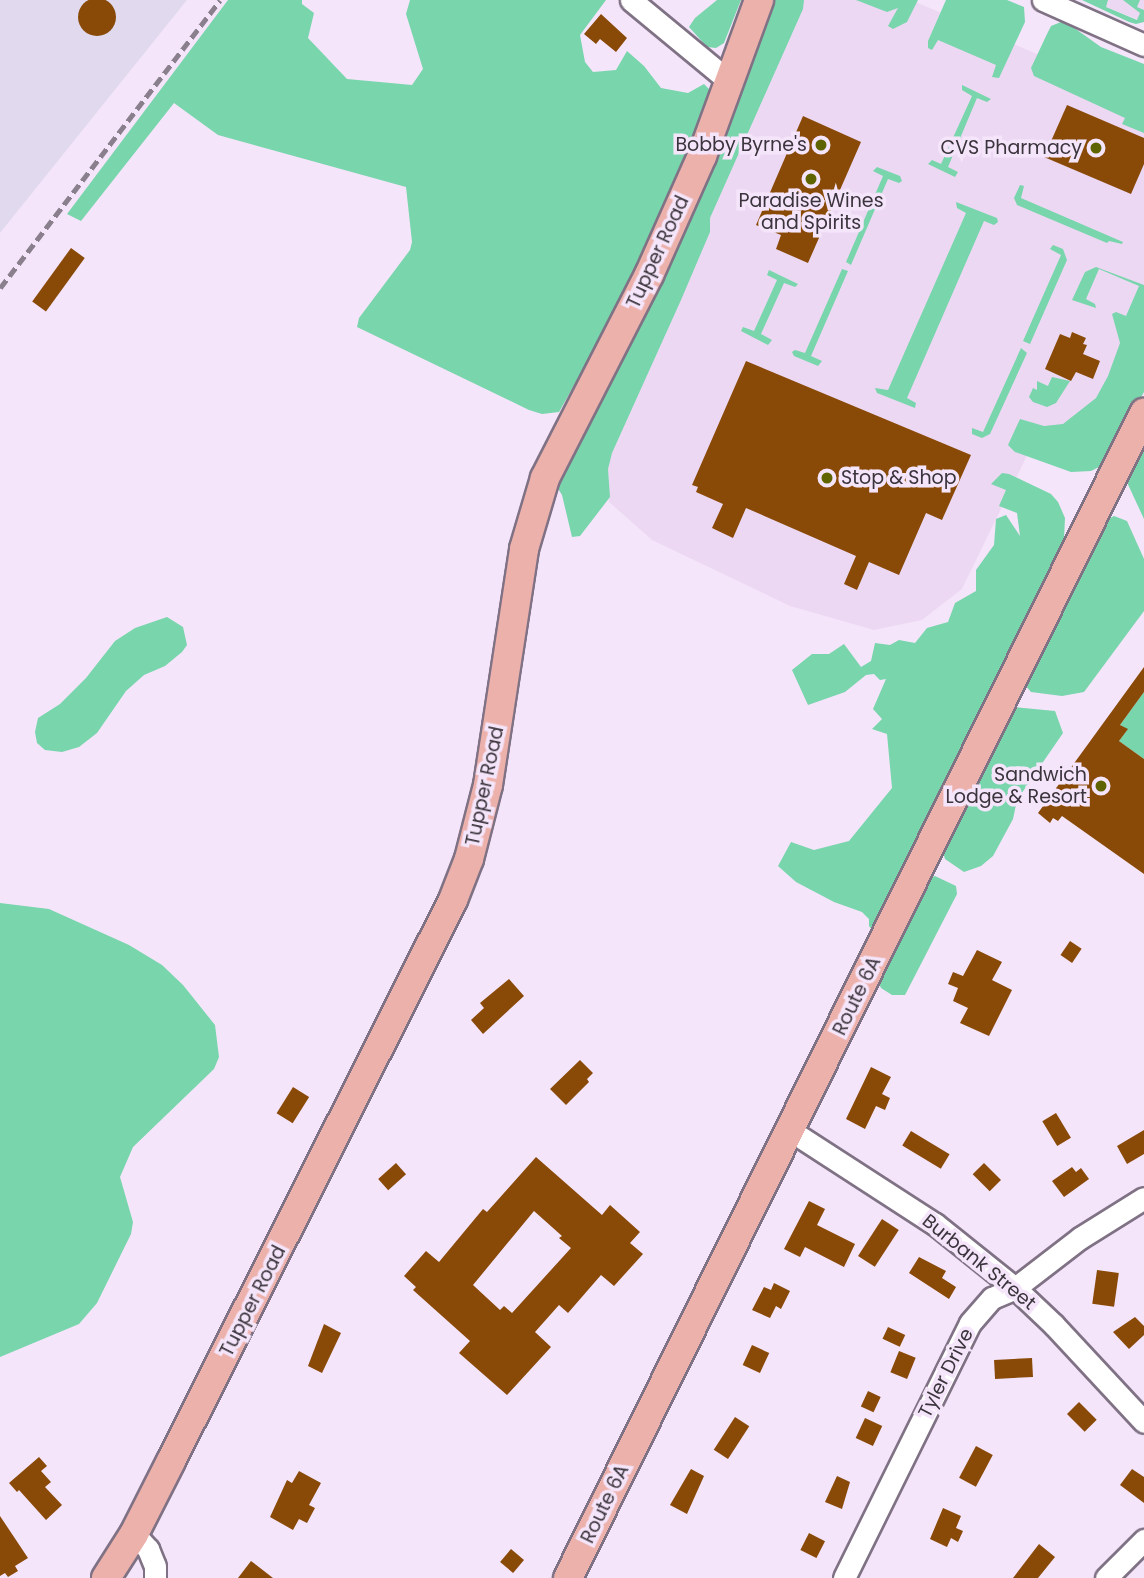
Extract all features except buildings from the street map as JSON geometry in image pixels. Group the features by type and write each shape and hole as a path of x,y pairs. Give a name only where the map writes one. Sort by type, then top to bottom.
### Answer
{"main road":[{"name":"Tupper Road","path":"106,1578 134,1534 453,900 469,859 488,785 524,549 533,513 550,468 649,275 702,156 759,0"},
{"name":"Route 6A","path":"568,1578 1144,413"}],"street":[{"path":"631,0 729,81"},
{"path":"1043,0 1144,45"},
{"name":"Burbank Street","path":"790,1131 935,1223 1054,1325 1144,1422"},
{"name":"Tyler Drive","path":"844,1578 970,1323 992,1298 1015,1289 1080,1238 1144,1198"},
{"path":"134,1534 148,1549 155,1566 155,1578"},
{"path":"1106,1578 1144,1540"}],"shaded area":[{"path":"0,0 187,0 0,233"},
{"path":"789,0 911,0 1144,100 1144,322 1106,404 1075,427 1038,433 962,589 922,620 874,630 790,606 652,540 609,502 607,447"},
{"path":"1089,0 1144,0 1144,22"}],"green space":[{"path":"228,0 302,0 302,4 314,13 308,38 347,79 412,85 423,69 406,14 410,0 606,0 580,35 585,62 593,72 616,70 627,51 644,66 661,88 688,93 704,84 710,90 687,157 624,297 559,412 542,414 529,410 357,327 359,318 410,250 412,242 406,187 218,135 174,103 81,221 67,214"},
{"path":"717,0 741,0 724,43 716,48 707,47 689,27 695,18"},
{"path":"768,0 804,0 803,9 710,218 710,232 681,300 612,453 608,469 610,497 580,536 572,537 562,495 554,482"},
{"path":"856,0 918,0 907,22 893,29 888,26 898,8 887,12"},
{"path":"946,0 1007,0 1024,7 1025,22 999,78 992,77 996,65 938,40 932,50 928,48 928,41"},
{"path":"1082,0 1108,0 1106,7 1137,20 1140,13 1123,0 1140,0 1137,7 1144,10 1144,22 1129,22"},
{"path":"1061,22 1070,25 1101,47 1144,64 1144,133 1122,124 1125,118 1034,76 1031,68 1051,26"},
{"path":"962,85 991,99 987,102 977,98 948,167 958,172 955,177 928,164 932,160 941,164 972,96 962,90"},
{"path":"877,167 900,176 902,181 899,183 888,179 851,265 846,262 883,176 873,171"},
{"path":"1020,185 1024,186 1021,198 1123,242 1122,244 1109,241 1107,243 1017,205 1014,198"},
{"path":"956,202 997,218 998,222 994,225 984,221 907,398 916,403 915,408 877,393 875,388 888,390 966,213 957,208"},
{"path":"1053,245 1063,249 1067,260 1030,344 1023,341 1061,255 1050,249"},
{"path":"1096,267 1144,285 1144,392 1105,464 1091,471 1071,472 1015,452 1008,445 1020,419 1044,426 1063,424 1096,398 1108,376 1120,343 1112,314 1116,312 1126,316 1139,286 1099,269 1086,299 1095,304 1096,308 1072,300 1085,272"},
{"path":"842,269 848,271 811,356 822,361 818,366 794,356 792,352 795,350 805,353"},
{"path":"769,270 798,284 795,287 784,283 761,334 772,340 768,345 741,331 743,327 754,331 777,280 767,275"},
{"path":"1021,348 1027,353 990,434 982,438 972,434 972,428 983,432"},
{"path":"1052,377 1070,381 1056,403 1047,407 1033,402 1029,397 1033,388 1037,390 1037,381 1048,386"},
{"path":"1144,446 1144,519 1125,478 1140,448"},
{"path":"1002,473 1051,494 1065,518 1064,539 1054,565 873,931 869,926 869,919 862,912 834,902 796,882 778,866 791,842 814,850 849,841 892,788 887,734 872,729 882,719 873,709 886,679 880,680 874,674 866,675 845,692 808,705 792,670 812,654 829,654 844,644 861,667 871,661 875,643 890,645 899,640 915,643 927,628 948,622 955,603 976,591 976,570 994,545 996,519 1006,515 1020,536 1017,513 999,506 1006,490 991,484"},
{"path":"1114,516 1127,521 1144,559 1144,611 1084,692 1062,696 1031,692 1025,685 1105,521"},
{"path":"167,617 183,627 187,645 182,652 165,666 144,675 126,691 97,733 79,747 62,752 45,750 37,743 35,732 38,718 60,704 86,678 115,641 135,628"},
{"path":"1144,692 1144,759 1119,741 1127,730 1120,725"},
{"path":"1014,707 1055,711 1063,733 1017,800 1013,819 993,856 981,866 964,872 945,859 941,845"},
{"path":"935,876 956,886 957,894 905,995 892,995 881,988 878,981 927,879"},
{"path":"0,903 49,909 129,945 162,965 183,985 215,1025 219,1057 214,1069 133,1147 120,1177 133,1222 131,1234 97,1303 79,1324 0,1357"}],"railway":[{"path":"0,288 220,0"}],"place":[{"name":"Bobby Byrne's","path":"821,145"},
{"name":"CVS Pharmacy","path":"1096,148"},
{"name":"Paradise Wines and Spirits","path":"811,179"},
{"name":"Stop & Shop","path":"827,478"},
{"name":"Sandwich Lodge & Resort","path":"1101,786"}]}
